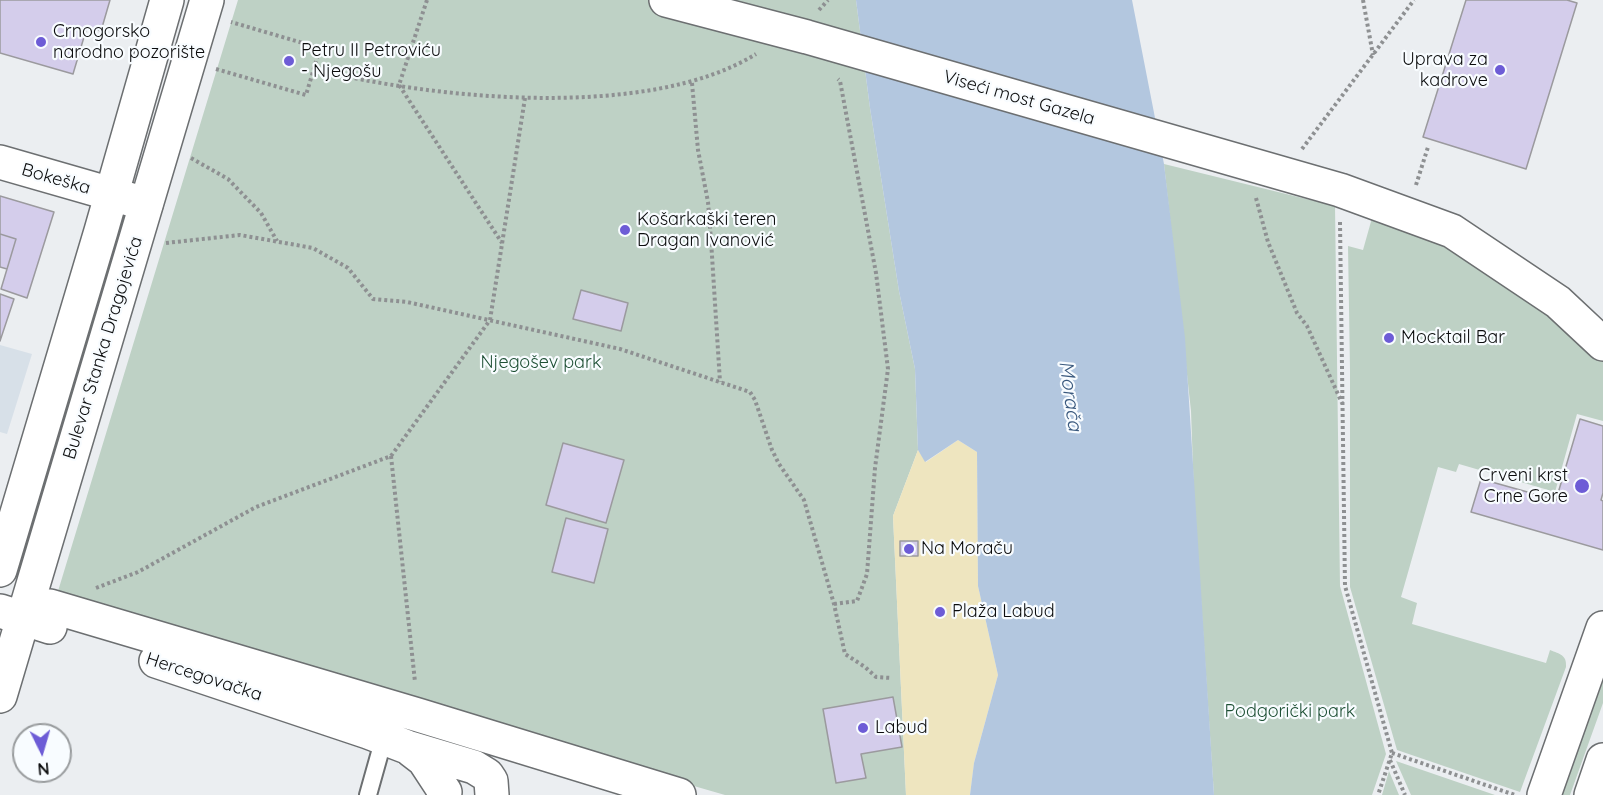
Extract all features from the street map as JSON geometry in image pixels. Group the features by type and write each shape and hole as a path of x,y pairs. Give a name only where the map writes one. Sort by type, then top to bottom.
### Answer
{"street":[{"name":"Bulevar Stanka Dragojevića","path":"0,570 112,195 167,0"},
{"name":"Viseći most Gazela","path":"666,0 798,35 1340,190 1406,214 1452,231 1558,302 1603,344"},
{"name":"Bulevar Stanka Dragojevića","path":"0,696 146,204 215,10"},
{"name":"Bokeška","path":"0,162 146,204"},
{"path":"24,612 418,715 679,795"},
{"name":"Hercegovačka","path":"24,612 396,743 474,767 487,775 491,782 492,795"},
{"path":"1545,795 1603,628"},
{"name":"Hercegovačka","path":"396,743 424,760 445,793"},
{"path":"1591,795 1603,760"},
{"name":"Hercegovačka","path":"445,793 448,778 453,772 467,766"}],"lane":[{"path":"368,795 396,743"}],"path":[{"path":"399,85 427,0"},
{"path":"1363,0 1373,56"},
{"path":"1283,174 1414,0"},
{"path":"210,67 306,95 320,48 215,10"},
{"path":"314,69 359,80 525,99 614,94 692,82 743,62 798,35"},
{"path":"834,604 857,601 867,574 875,468 888,369 876,273 840,81"},
{"path":"692,82 698,150 710,221 720,382"},
{"path":"399,85 502,243"},
{"path":"94,589 138,572 256,507 391,456 490,320 525,99"},
{"path":"1406,214 1428,147"},
{"path":"184,154 228,179 261,213 277,242"},
{"path":"1238,161 1297,313 1307,326 1344,406"},
{"path":"1340,190 1345,586 1392,753 1378,795"},
{"path":"158,243 240,236 314,248 348,268 373,299 407,302 620,349 750,392 779,464 804,500 834,604 842,643 848,657 876,677 892,678"},
{"path":"391,456 418,715"},
{"path":"1392,753 1515,795"},
{"path":"1390,759 1405,795"}],"shaded area":[{"path":"0,345 32,354 7,434 0,432"}],"green space":[{"name":"Njegošev park","path":"238,0 856,0 870,108 899,291 915,369 918,450 893,516 906,795 725,795 55,601"},
{"name":"Podgorički park","path":"1164,164 1335,206 1340,586 1386,754 1372,795 1214,795 1194,496 1191,411"},
{"name":"Podgorički park","path":"1372,218 1413,232 1475,259 1603,356 1603,421 1577,414 1555,492 1459,464 1456,472 1438,467 1401,597 1417,603 1412,624 1546,663 1550,650 1564,657 1566,667 1520,792 1397,750 1350,587 1348,246 1363,250"},
{"path":"1603,681 1603,703 1570,795 1561,795"},
{"path":"1396,761 1495,795 1411,795"},
{"path":"1389,771 1399,795 1382,795"}],"sand":[{"name":"Plaža Labud","path":"958,440 977,452 978,586 998,675 974,763 970,795 906,795 893,516 918,450 926,462"}],"water":[{"name":"Morača","path":"856,0 1132,0 1164,164 1185,338 1214,795 970,795 974,763 998,675 978,586 977,452 958,440 925,462 918,450 915,369 899,291 870,108"}],"building":[{"name":"Crnogorsko narodno pozorište","path":"0,0 110,0 101,31 87,27 73,74 0,53"},
{"name":"Uprava za kadrove","path":"1466,0 1567,0 1577,3 1526,169 1423,137"},
{"path":"0,196 54,212 27,298 1,289 16,239 0,234"},
{"path":"0,234 16,239 7,269 0,267"},
{"path":"581,290 628,303 621,331 573,319"},
{"path":"0,294 14,299 0,341"},
{"name":"Crveni krst Crne Gore","path":"1580,419 1603,426 1603,493 1601,500 1603,501 1603,550 1471,512 1481,479 1556,500"},
{"path":"563,443 624,460 606,523 546,505"},
{"path":"566,518 608,529 594,583 552,572"},
{"name":"Na Moraču","path":"900,541 918,541 918,556 900,556"},
{"name":"Labud","path":"893,697 902,747 861,754 866,778 836,783 823,709"}],"place":[{"name":"Crnogorsko narodno pozorište","path":"41,42"},
{"name":"Petru II Petroviću - Njegošu","path":"289,61"},
{"name":"Uprava za kadrove","path":"1500,70"},
{"name":"Košarkaški teren Dragan Ivanović","path":"625,230"},
{"name":"Mocktail Bar","path":"1389,338"},
{"name":"Crveni krst Crne Gore","path":"1582,486"},
{"name":"Na Moraču","path":"909,549"},
{"name":"Plaža Labud","path":"940,612"},
{"name":"Labud","path":"863,728"}]}
